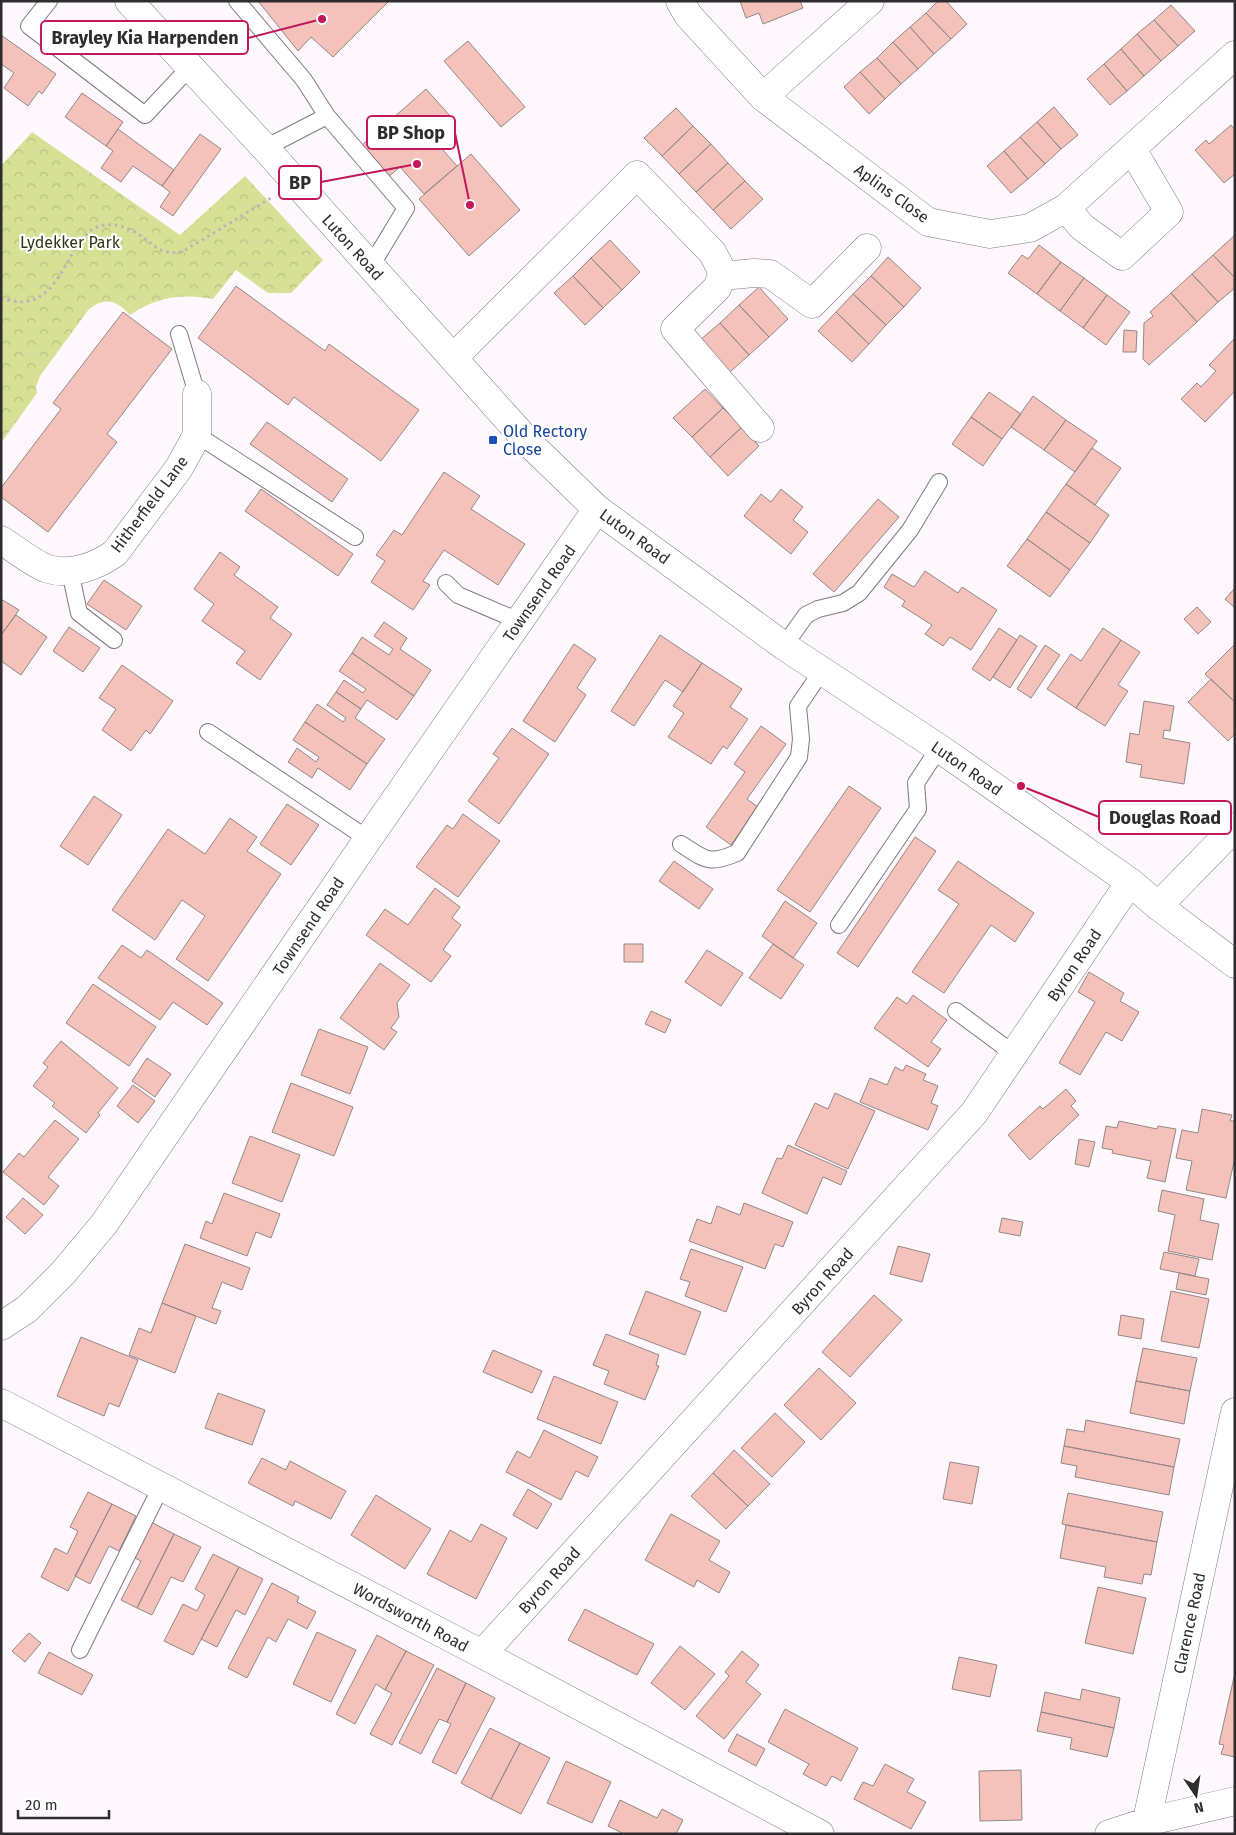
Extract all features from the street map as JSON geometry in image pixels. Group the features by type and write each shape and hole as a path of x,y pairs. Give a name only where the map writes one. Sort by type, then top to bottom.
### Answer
{"street":[{"name":"Luton Road","path":"129,1 265,148 530,444 597,509 784,646 939,748 1130,882 1158,906 1235,964"},
{"name":"Aplins Close","path":"680,1 688,15 763,97 928,222 990,234 1030,228 1066,208 1235,55"},
{"path":"763,97 870,1"},
{"path":"1066,208 1082,227 1122,256 1169,212 1132,149"},
{"path":"453,358 637,175 712,252 720,267 722,276 717,288 675,329 760,428"},
{"path":"722,276 754,273 770,274 812,304 867,248"},
{"name":"Hitherfield Lane","path":"1,540 46,568 57,571 88,567 104,561 115,553 179,468 197,436 197,394"},
{"name":"Townsend Road","path":"1,1326 27,1309 62,1274 104,1224 597,509"},
{"path":"1158,906 1235,827"},
{"name":"Byron Road","path":"482,1654 974,1113 1130,882"},
{"name":"Wordsworth Road","path":"1,1403 482,1654 820,1834"},
{"name":"Clarence Road","path":"1145,1828 1235,1412"},
{"path":"1109,1834 1145,1828 1235,1801"}],"lane":[{"path":"49,1 29,26 145,115 190,67"},
{"path":"237,1 304,80 327,116 406,208 370,266"},
{"path":"265,148 327,116"},
{"path":"179,334 197,394"},
{"path":"197,436 355,537"},
{"path":"784,646 806,615 818,608 844,603 859,593 910,530 939,482"},
{"path":"70,570 79,612 114,640"},
{"path":"446,584 458,595 519,622"},
{"path":"681,844 707,860 720,860 737,853 799,757 801,739 798,706 822,671"},
{"path":"208,732 368,839"},
{"path":"839,925 918,809 916,783 939,748"},
{"path":"956,1011 1014,1054"},
{"path":"80,1650 161,1487"}],"path":[{"path":"1,299 24,302 37,299 50,287 88,232 98,226 112,225 126,228 140,235 161,250 171,253 182,252 295,183"}],"green space":[{"name":"Lydekker Park","path":"32,132 180,235 245,176 323,260 291,293 268,293 236,270 213,299 191,296 170,298 150,304 130,315 115,303 106,302 95,305 89,309 40,376 36,387 37,393 1,443 1,166"}],"building":[{"path":"258,1 389,1 333,57 311,37 298,51"},
{"path":"740,1 800,1 803,8 763,24 759,13 746,18"},
{"path":"938,1 946,1 967,24 951,39 926,13"},
{"path":"1171,5 1195,31 1178,46 1154,20"},
{"path":"926,13 951,39 934,54 910,27"},
{"path":"1154,20 1178,46 1161,61 1137,34"},
{"path":"910,27 934,54 918,69 893,42"},
{"path":"1137,34 1161,61 1144,76 1121,49"},
{"path":"1,35 56,74 42,94 39,91 28,106 4,88 14,73 1,64"},
{"path":"468,41 525,107 501,127 444,61"},
{"path":"893,42 918,69 901,84 877,58"},
{"path":"1121,49 1144,76 1127,91 1104,64"},
{"path":"877,58 901,84 885,99 860,72"},
{"path":"1104,64 1127,91 1110,105 1087,79"},
{"path":"860,72 885,99 869,114 844,87"},
{"path":"426,89 451,117 430,135 457,166 424,194 400,167 380,184 353,153"},
{"path":"82,93 123,122 106,146 65,117"},
{"path":"1054,107 1078,135 1061,149 1037,122"},
{"path":"676,108 693,126 662,156 644,138"},
{"path":"1037,122 1061,149 1045,164 1020,137"},
{"path":"1231,125 1235,130 1235,174 1224,183 1195,150 1206,140 1209,144"},
{"path":"693,126 711,144 679,174 662,156"},
{"path":"118,129 174,170 162,186 133,166 121,182 101,168 113,151 106,146"},
{"path":"200,134 221,149 173,216 160,207 170,192 162,186"},
{"path":"1020,137 1045,164 1028,179 1004,151"},
{"path":"711,144 728,163 696,192 679,174"},
{"path":"1004,151 1028,179 1011,193 987,166"},
{"path":"471,154 520,210 469,256 419,199"},
{"path":"728,163 745,181 713,210 696,192"},
{"path":"745,181 763,199 731,229 713,210"},
{"path":"1235,235 1235,278 1213,255"},
{"path":"610,240 640,272 622,290 591,258"},
{"path":"1039,245 1061,262 1037,294 1008,273 1022,255 1028,259"},
{"path":"1213,255 1235,278 1235,288 1218,302 1192,274"},
{"path":"888,257 921,288 904,307 871,276"},
{"path":"591,258 622,290 603,308 573,276"},
{"path":"1061,262 1084,278 1060,311 1037,294"},
{"path":"1192,274 1218,302 1197,322 1171,293"},
{"path":"573,276 603,308 585,325 554,293"},
{"path":"871,276 904,307 886,325 853,294"},
{"path":"1084,278 1107,295 1083,328 1060,311"},
{"path":"236,286 325,351 329,344 419,410 381,461 294,397 288,405 198,338"},
{"path":"759,287 788,319 769,337 739,305"},
{"path":"1171,293 1197,322 1149,365 1143,359 1144,323 1153,316 1150,312"},
{"path":"853,294 886,325 869,344 836,312"},
{"path":"1107,295 1130,312 1106,345 1083,328"},
{"path":"739,305 769,337 749,355 720,323"},
{"path":"123,312 172,349 107,434 117,442 48,532 1,497 1,488 61,409 53,403"},
{"path":"836,312 869,344 852,362 818,331"},
{"path":"720,323 749,355 730,372 700,340"},
{"path":"1124,330 1137,331 1136,352 1123,352"},
{"path":"1235,338 1235,391 1205,422 1181,399 1197,383 1201,387 1216,371 1209,365"},
{"path":"705,389 723,408 692,437 673,418"},
{"path":"989,392 1021,414 1002,439 971,417"},
{"path":"1033,396 1066,420 1044,450 1011,427"},
{"path":"723,408 742,427 710,457 692,437"},
{"path":"971,417 1002,439 983,466 952,444"},
{"path":"1066,420 1097,441 1075,472 1044,450"},
{"path":"267,422 348,479 332,502 250,444"},
{"path":"742,427 759,446 728,476 710,457"},
{"path":"1092,448 1121,468 1095,505 1066,484"},
{"path":"444,472 480,496 471,509 525,544 498,585 444,550 423,581 430,585 413,610 371,582 385,561 376,555 394,530 402,535"},
{"path":"1066,484 1109,515 1090,543 1046,512"},
{"path":"261,489 353,554 338,576 245,511"},
{"path":"781,489 803,507 793,520 808,532 791,554 744,516 761,494 771,502"},
{"path":"878,499 899,517 834,592 813,574"},
{"path":"1046,512 1090,543 1070,570 1027,539"},
{"path":"1027,539 1070,570 1050,597 1007,566"},
{"path":"220,552 240,567 234,575 278,607 270,618 292,634 260,680 236,663 245,651 202,621 214,604 194,589"},
{"path":"925,571 958,593 962,587 997,610 971,650 950,637 943,646 925,634 932,625 902,606 905,601 884,587 892,574 914,587"},
{"path":"104,580 142,606 126,630 87,604"},
{"path":"1235,588 1235,608 1225,599"},
{"path":"1,599 19,610 1,635"},
{"path":"1197,607 1211,622 1198,634 1184,619"},
{"path":"16,615 47,637 21,675 1,661 1,635"},
{"path":"384,622 407,638 400,649 431,670 414,696 352,653 362,637 389,655 393,649 374,636"},
{"path":"69,627 100,648 83,672 53,651"},
{"path":"999,628 1017,640 990,681 972,669"},
{"path":"1103,628 1121,640 1076,708 1047,689 1071,654 1081,661"},
{"path":"660,635 702,663 683,692 665,680 634,726 611,711"},
{"path":"1020,635 1037,646 1010,688 993,677"},
{"path":"1121,640 1140,652 1118,685 1128,691 1105,726 1076,708"},
{"path":"574,644 596,659 577,688 586,695 555,742 523,721"},
{"path":"1235,644 1235,702 1205,674"},
{"path":"1045,645 1060,655 1031,698 1017,689"},
{"path":"352,653 414,696 397,720 367,700 361,709 336,692 344,680 363,693 366,689 339,671"},
{"path":"702,663 742,689 730,707 748,719 727,749 723,746 711,764 668,737 684,713 673,706"},
{"path":"122,665 173,701 150,734 146,730 131,751 102,730 116,709 99,698"},
{"path":"1211,679 1235,702 1235,734 1228,741 1188,702"},
{"path":"336,692 361,709 355,718 385,739 367,764 305,722 317,704 343,722 346,718 327,705"},
{"path":"1144,701 1174,706 1170,731 1164,730 1163,738 1190,743 1184,784 1140,777 1142,765 1126,762 1130,733 1139,735"},
{"path":"305,722 367,764 350,790 318,768 312,778 288,762 297,748 316,762 319,757 293,740"},
{"path":"761,726 786,744 747,799 758,807 731,845 706,827 745,772 734,764"},
{"path":"512,728 549,754 499,824 468,801 499,758 493,754"},
{"path":"849,786 881,808 810,912 777,890"},
{"path":"94,796 122,815 88,865 60,846"},
{"path":"287,804 319,825 291,865 260,844"},
{"path":"463,814 500,841 458,897 416,867 447,825 453,829"},
{"path":"230,818 257,837 247,851 281,874 208,981 176,959 205,916 182,900 155,940 112,910 168,829 205,854"},
{"path":"915,837 936,851 858,967 837,953"},
{"path":"674,861 713,889 699,909 659,881"},
{"path":"958,861 1034,913 1015,942 991,925 944,993 912,972 959,904 938,890"},
{"path":"435,888 460,907 452,918 461,925 443,950 451,956 431,982 366,935 385,909 408,925"},
{"path":"785,901 817,923 793,958 762,936"},
{"path":"624,944 643,944 643,962 624,962"},
{"path":"773,944 804,965 781,999 749,978"},
{"path":"122,945 141,958 147,950 223,1003 207,1025 173,1002 160,1020 98,978"},
{"path":"707,950 743,973 721,1006 685,982"},
{"path":"380,963 410,985 397,1003 399,1017 391,1028 397,1032 384,1050 340,1018"},
{"path":"1089,972 1124,993 1120,1001 1139,1012 1122,1041 1106,1032 1080,1075 1059,1063 1095,1002 1078,992"},
{"path":"93,984 156,1027 129,1066 66,1023"},
{"path":"913,995 947,1020 931,1042 941,1049 928,1067 874,1028 897,997 907,1004"},
{"path":"651,1011 671,1020 665,1033 645,1024"},
{"path":"319,1029 368,1047 350,1094 301,1075"},
{"path":"61,1041 118,1088 98,1113 100,1115 86,1133 52,1106 55,1103 33,1086 48,1067 43,1063"},
{"path":"147,1058 171,1074 155,1097 132,1081"},
{"path":"906,1065 926,1074 923,1080 938,1086 931,1103 938,1106 928,1130 860,1102 870,1078 887,1085 895,1067 903,1071"},
{"path":"291,1083 353,1107 334,1156 272,1132"},
{"path":"133,1085 155,1101 138,1123 117,1106"},
{"path":"1066,1089 1076,1101 1071,1106 1079,1115 1030,1160 1008,1135 1040,1106 1043,1109"},
{"path":"835,1093 875,1111 848,1169 795,1145 815,1103 828,1109"},
{"path":"1202,1109 1232,1115 1230,1121 1235,1121 1235,1157 1226,1198 1186,1190 1192,1161 1176,1158 1182,1130 1198,1133"},
{"path":"55,1120 79,1139 48,1177 59,1186 44,1205 3,1172 19,1153 24,1157"},
{"path":"1119,1121 1157,1129 1158,1126 1176,1129 1165,1182 1147,1178 1151,1161 1112,1153 1113,1150 1102,1148 1106,1126 1117,1128"},
{"path":"250,1136 300,1155 282,1202 232,1183"},
{"path":"1079,1139 1095,1142 1089,1167 1075,1164"},
{"path":"788,1145 847,1171 841,1185 823,1177 807,1214 762,1193 777,1158 782,1159"},
{"path":"1162,1190 1204,1199 1200,1220 1219,1224 1212,1260 1168,1251 1175,1215 1158,1211"},
{"path":"224,1193 280,1214 271,1238 256,1232 247,1256 200,1238 206,1221 212,1224"},
{"path":"23,1198 43,1215 25,1234 6,1217"},
{"path":"744,1203 793,1222 783,1247 775,1244 765,1269 689,1241 697,1219 711,1224 717,1206 740,1215"},
{"path":"1002,1218 1023,1222 1020,1236 999,1232"},
{"path":"185,1244 250,1268 242,1290 222,1282 212,1308 221,1311 216,1324 162,1303"},
{"path":"898,1246 930,1254 922,1282 890,1274"},
{"path":"691,1249 743,1267 726,1312 685,1296 690,1282 680,1279"},
{"path":"1164,1252 1199,1259 1195,1276 1160,1269"},
{"path":"1179,1273 1209,1279 1206,1295 1176,1289"},
{"path":"646,1291 701,1312 685,1355 629,1334"},
{"path":"1171,1291 1209,1299 1199,1348 1161,1341"},
{"path":"874,1295 902,1320 850,1377 822,1352"},
{"path":"162,1303 196,1316 175,1373 129,1355 139,1328 151,1333"},
{"path":"1121,1315 1144,1319 1141,1339 1118,1335"},
{"path":"606,1334 659,1355 656,1365 659,1366 645,1400 604,1384 609,1371 593,1365"},
{"path":"81,1337 138,1360 119,1407 109,1403 104,1416 57,1396"},
{"path":"1143,1348 1197,1358 1190,1391 1136,1381"},
{"path":"493,1350 542,1371 532,1393 483,1372"},
{"path":"819,1368 856,1403 821,1440 784,1405"},
{"path":"554,1376 618,1402 601,1444 537,1419"},
{"path":"1136,1381 1190,1391 1184,1424 1130,1413"},
{"path":"218,1393 265,1410 252,1445 205,1428"},
{"path":"775,1413 805,1442 772,1477 741,1448"},
{"path":"1086,1420 1180,1439 1174,1467 1064,1446 1067,1429 1084,1432"},
{"path":"544,1430 598,1457 588,1477 576,1471 561,1500 506,1472 517,1451 530,1458"},
{"path":"1064,1446 1174,1467 1169,1495 1075,1477 1077,1466 1061,1463"},
{"path":"734,1450 770,1484 748,1506 713,1473"},
{"path":"262,1458 286,1470 290,1461 346,1491 331,1519 295,1501 293,1506 248,1483"},
{"path":"950,1462 979,1467 972,1504 943,1499"},
{"path":"713,1473 748,1506 726,1529 691,1496"},
{"path":"528,1489 552,1504 537,1529 513,1515"},
{"path":"88,1492 112,1504 68,1591 41,1577 55,1548 67,1554 78,1531 70,1527"},
{"path":"1068,1493 1163,1512 1157,1542 1062,1524"},
{"path":"376,1495 431,1529 405,1569 351,1535"},
{"path":"112,1504 136,1516 119,1551 109,1546 90,1584 75,1576"},
{"path":"671,1514 720,1541 709,1560 730,1572 719,1593 697,1580 694,1587 645,1560"},
{"path":"149,1521 174,1534 137,1608 121,1600 141,1561 131,1556"},
{"path":"481,1524 507,1538 476,1599 427,1574 450,1530 471,1542"},
{"path":"1066,1525 1157,1542 1151,1575 1144,1574 1142,1584 1104,1577 1106,1567 1060,1558"},
{"path":"174,1534 201,1547 183,1582 171,1577 152,1615 137,1608"},
{"path":"213,1554 239,1567 193,1655 164,1641 183,1604 197,1611 205,1595 195,1589"},
{"path":"239,1567 263,1579 245,1615 236,1610 217,1647 201,1639"},
{"path":"272,1583 299,1597 297,1602 316,1612 307,1629 288,1619 276,1642 268,1637 247,1678 228,1668"},
{"path":"1098,1587 1146,1598 1133,1654 1085,1643"},
{"path":"585,1609 654,1644 637,1675 568,1640"},
{"path":"317,1632 356,1650 331,1702 293,1684"},
{"path":"29,1633 41,1643 25,1662 12,1651"},
{"path":"377,1635 406,1651 385,1690 376,1684 355,1724 336,1714"},
{"path":"680,1646 715,1674 685,1710 651,1683"},
{"path":"406,1651 434,1665 392,1745 370,1734 392,1693 385,1690"},
{"path":"742,1651 759,1665 746,1682 761,1694 724,1739 696,1716 729,1676 725,1672"},
{"path":"49,1652 93,1675 82,1695 38,1673"},
{"path":"959,1657 997,1665 990,1697 952,1689"},
{"path":"437,1668 466,1683 447,1722 439,1719 421,1754 399,1743"},
{"path":"1234,1677 1235,1757 1221,1754 1224,1745 1219,1744"},
{"path":"466,1683 495,1698 456,1774 432,1762 451,1724 447,1722"},
{"path":"1082,1689 1120,1698 1114,1728 1041,1712 1045,1692 1080,1700"},
{"path":"785,1709 858,1748 841,1781 832,1776 826,1786 803,1774 809,1764 768,1742"},
{"path":"1041,1712 1114,1728 1107,1757 1070,1749 1072,1738 1037,1731"},
{"path":"490,1728 520,1743 491,1799 461,1783"},
{"path":"737,1734 765,1749 756,1766 728,1751"},
{"path":"520,1743 550,1758 521,1814 491,1799"},
{"path":"566,1761 611,1782 592,1823 547,1803"},
{"path":"885,1764 914,1779 907,1792 926,1802 911,1829 854,1799 863,1782 873,1786"},
{"path":"1021,1770 1022,1820 980,1821 979,1771"},
{"path":"620,1800 657,1818 662,1809 683,1820 676,1834 624,1834 608,1826"}],"place":[{"name":"Brayley Kia Harpenden","path":"322,19"},
{"name":"BP","path":"417,164"},
{"name":"BP Shop","path":"470,205"},
{"name":"Old Rectory Close","path":"493,440"},
{"name":"Douglas Road","path":"1021,786"}]}
